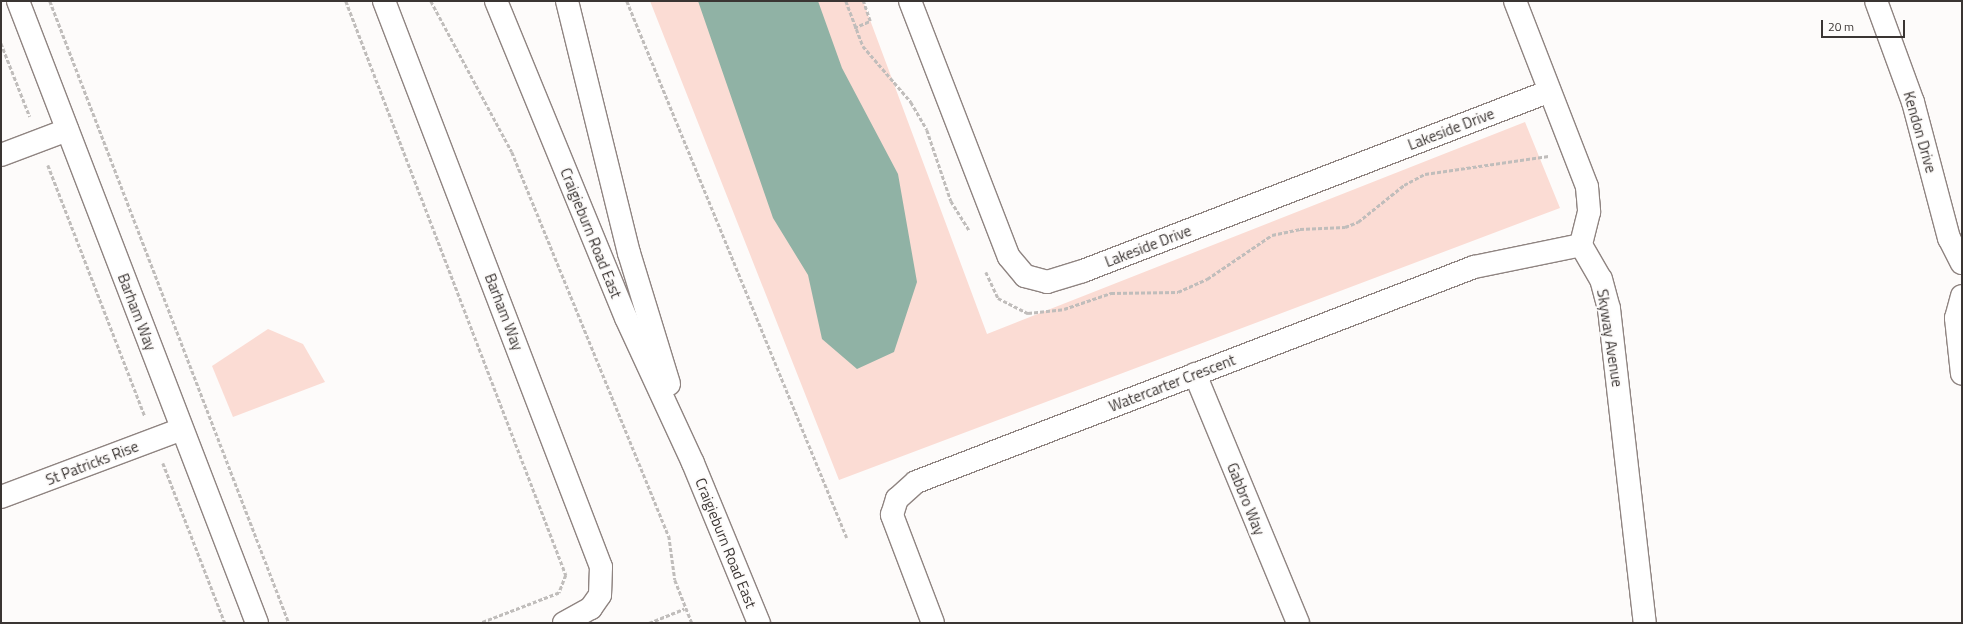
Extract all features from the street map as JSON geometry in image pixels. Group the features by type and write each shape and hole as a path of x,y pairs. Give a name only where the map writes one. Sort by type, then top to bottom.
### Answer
{"street":[{"name":"Barham Way","path":"18,1 257,623"},
{"name":"Barham Way","path":"384,1 601,567 600,595 591,608 571,621"},
{"name":"Craigieburn Road East","path":"496,1 626,318 693,463 759,623"},
{"name":"Craigieburn Road East","path":"567,1 629,254 693,463"},
{"name":"Lakeside Drive","path":"910,1 1009,257 1017,270 1034,280 1057,280 1083,271 1550,91"},
{"path":"1516,1 1587,187 1589,212 1581,245"},
{"name":"Kendon Drive","path":"1880,2 1913,102 1948,238 1962,263"},
{"path":"1,155 67,130"},
{"name":"Watercarter Crescent","path":"933,623 894,527 893,506 904,491 925,479 1474,266 1581,245"},
{"name":"Skyway Avenue","path":"1581,245 1600,279 1609,308 1645,623"},
{"path":"1962,296 1956,318 1962,374"},
{"name":"Gabbro Way","path":"1195,374 1298,623"},
{"name":"St Patricks Rise","path":"1,497 182,429"}],"path":[{"path":"50,1 289,623"},
{"path":"346,1 566,574 559,593 481,623"},
{"path":"431,1 515,159 669,536 684,609 692,623"},
{"path":"627,1 847,538"},
{"path":"846,1 854,28 870,21 863,1"},
{"path":"1,43 225,623"},
{"path":"649,623 684,609"}],"shaded area":[{"path":"650,1 863,1 987,334 1525,122 1560,208 839,480"},
{"path":"698,1 818,1 842,68 898,174 917,282 894,352 857,369 822,339 808,275 773,218"},
{"path":"268,329 303,344 325,382 233,417 212,366"}]}
